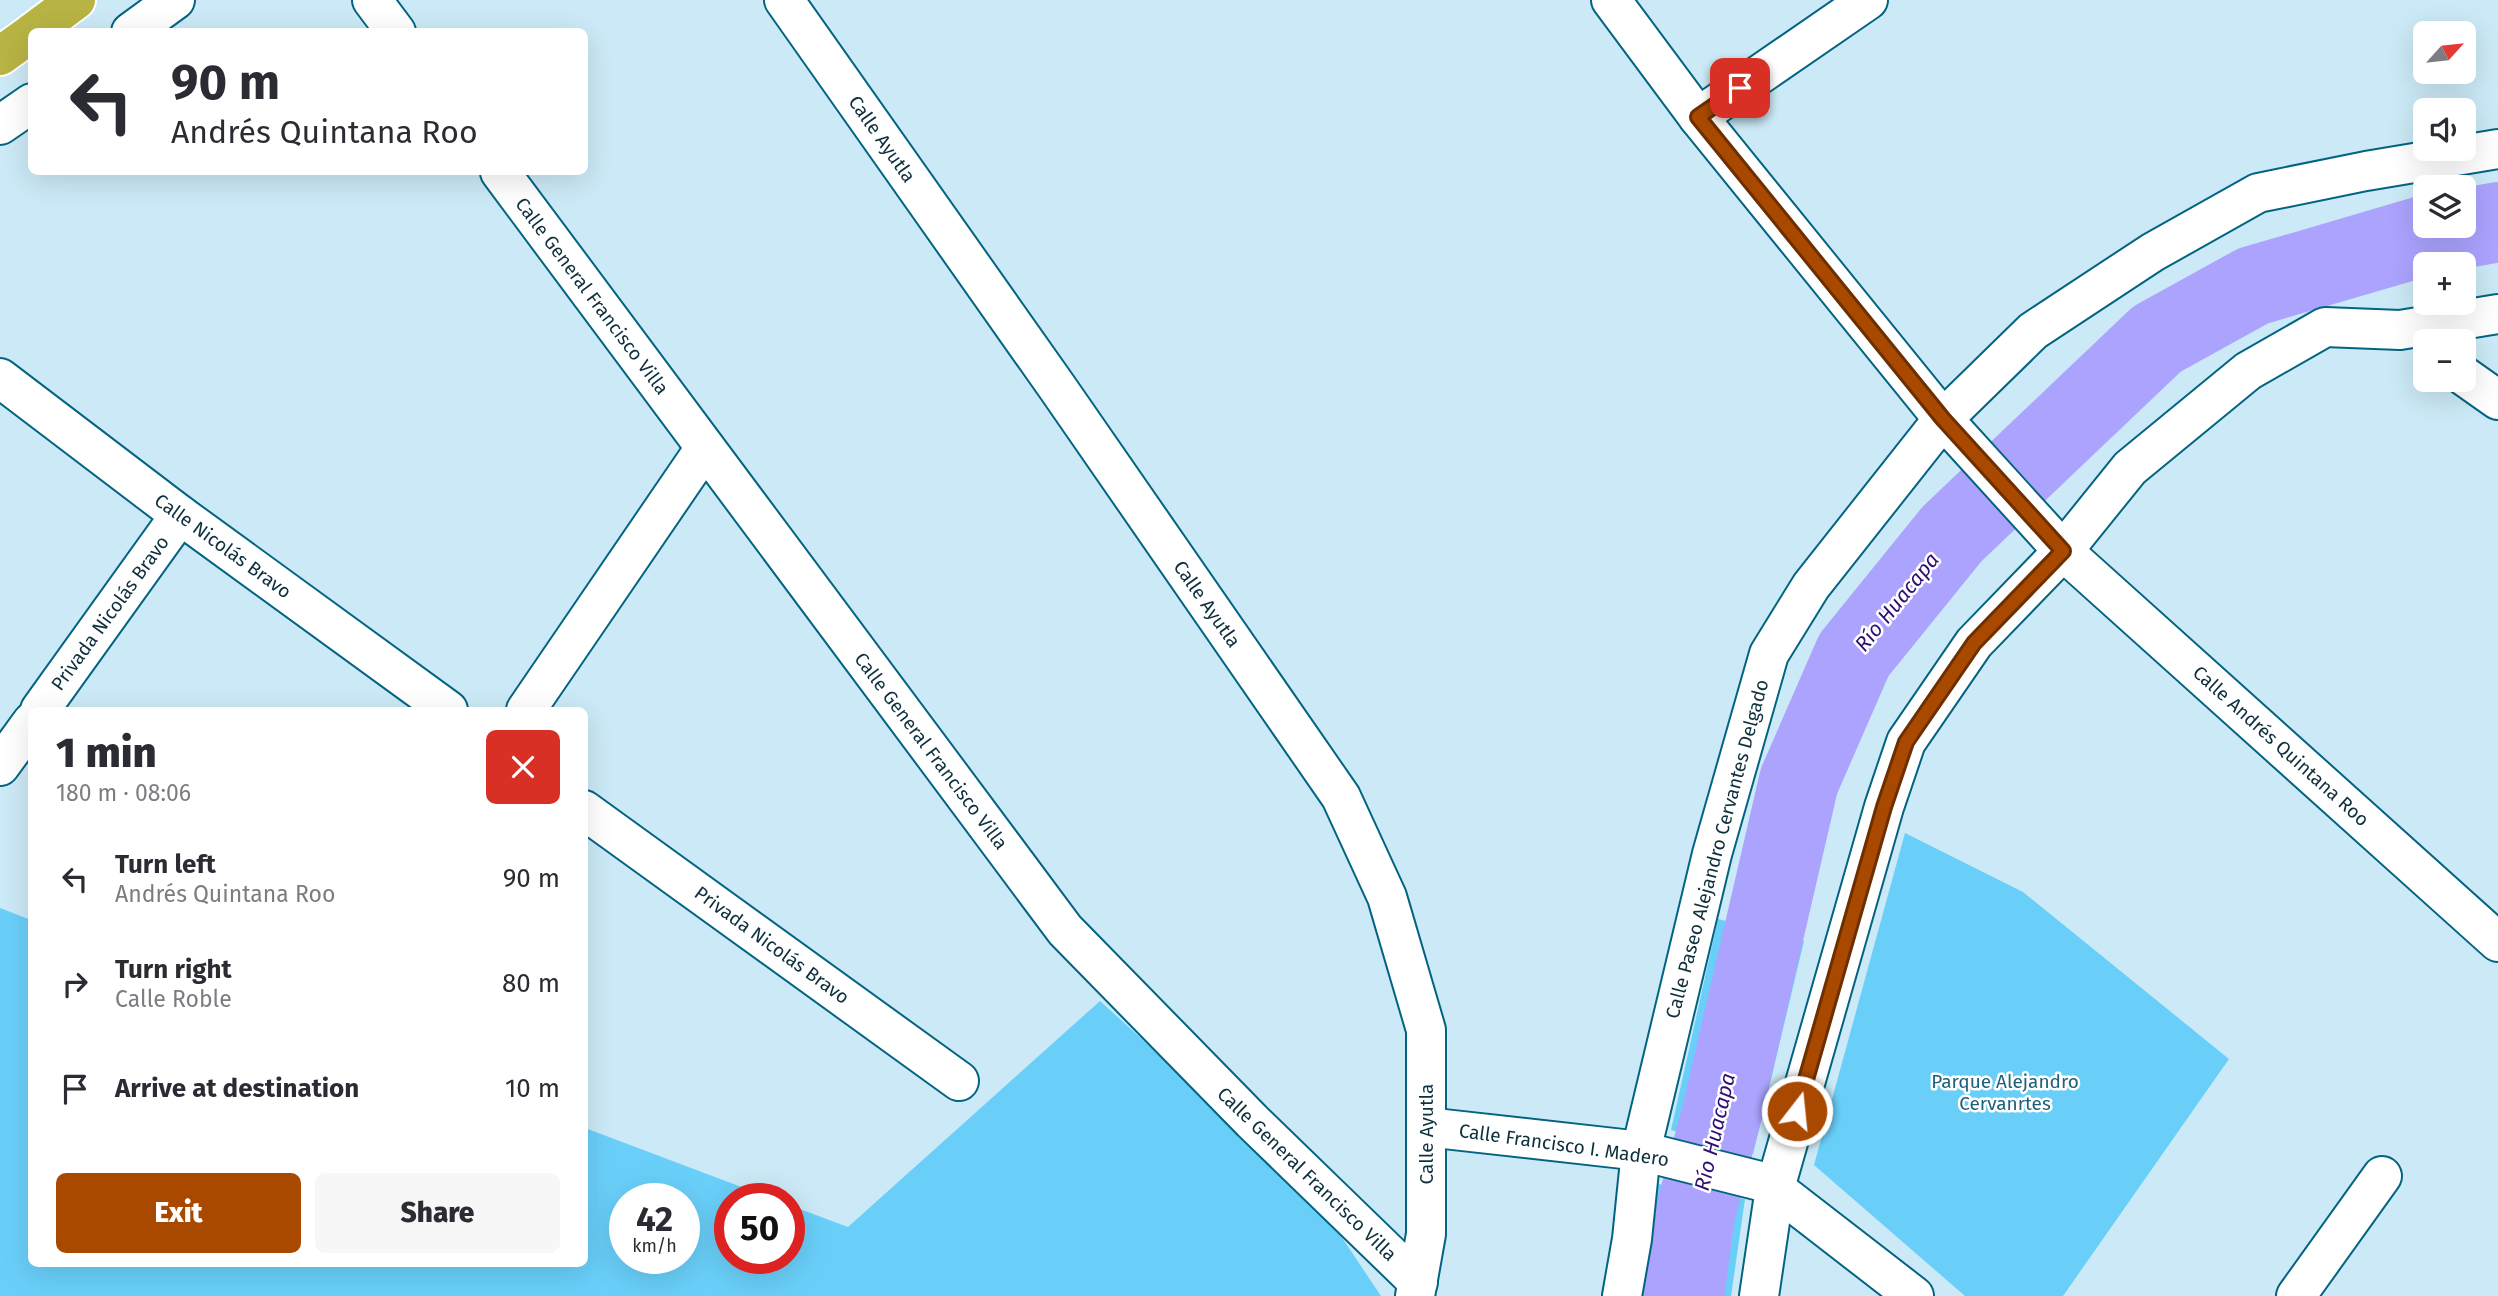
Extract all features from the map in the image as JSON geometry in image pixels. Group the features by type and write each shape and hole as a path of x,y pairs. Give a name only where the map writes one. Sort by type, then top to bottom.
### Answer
{"highway":[{"path":"38,28 76,0"},
{"path":"0,56 28,35"}],"street":[{"path":"136,28 175,0"},
{"path":"372,0 393,28"},
{"name":"Calle Ayutla","path":"784,0 1341,797 1387,897 1426,1030 1426,1234 1416,1289"},
{"name":"Calle Andrés Quintana Roo","path":"1611,0 1698,117 1952,428 2055,541 2498,942"},
{"path":"1698,117 1868,0"},
{"path":"0,125 28,106"},
{"name":"Calle Paseo Alejandro Cervantes Delgado","path":"1622,1296 1632,1239 1654,1155 1712,854 1769,654 1811,586 1952,428 2033,331 2153,252 2258,193 2366,171 2498,149"},
{"name":"Calle General Francisco Villa","path":"501,175 1065,930 1416,1289"},
{"path":"2447,329 2498,314"},
{"path":"1759,1296 1772,1186 1884,807 1906,742 1974,643 2055,541 2130,468 2248,371 2325,327 2413,339"},
{"name":"Calle Nicolás Bravo","path":"0,378 180,515 444,707"},
{"path":"2476,384 2498,400"},
{"path":"528,707 705,448"},
{"name":"Privada Nicolás Bravo","path":"42,707 180,515"},
{"path":"0,766 28,728"},
{"name":"Privada Nicolás Bravo","path":"588,813 959,1081"},
{"name":"Calle Francisco I. Madero","path":"1426,1127 1654,1155 1772,1186 1914,1296"},
{"path":"2296,1296 2382,1176"}],"green space":[{"name":"Parque Alejandro Cervanrtes","path":"1905,833 2023,892 2229,1059 2063,1296 1965,1296 1814,1165"},
{"path":"0,908 28,919 28,1267 588,1267 588,1129 731,1183 714,1183 714,1274 805,1274 805,1211 848,1227 1100,1001 1313,1194 1381,1296 0,1296"},
{"path":"1718,919 1804,941 1753,1154 1671,1130"},
{"path":"1653,1183 1745,1199 1731,1296 1637,1296"}],"waterway":[{"name":"Río Huacapa","path":"1684,1296 1695,1214 1722,1113 1799,781 1854,655 1952,534 2157,339 2253,286 2427,235 2498,222"}],"route":[{"path":"1740,88 1698,117 1943,419 2063,551 1974,643 1906,742 1884,807 1797,1111"}]}
